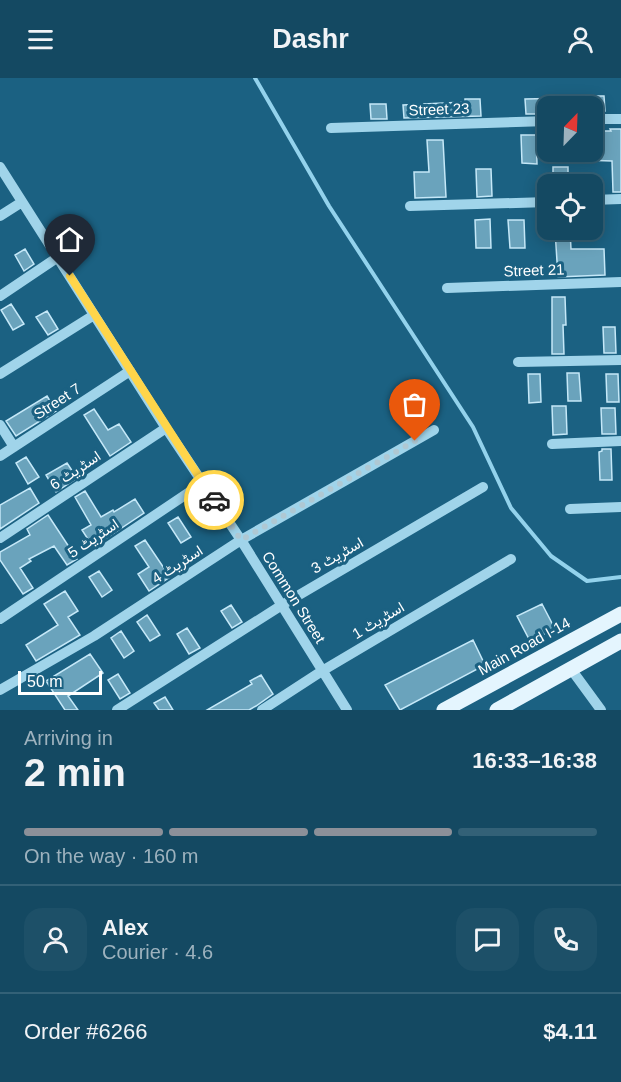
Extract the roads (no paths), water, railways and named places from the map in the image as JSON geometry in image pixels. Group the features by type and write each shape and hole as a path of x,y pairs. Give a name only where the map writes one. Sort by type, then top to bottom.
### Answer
{"main road":[{"name":"Main Road I-14","path":"444,710 621,614"},
{"path":"501,709 621,641"}],"street":[{"path":"603,119 621,118"},
{"name":"Street 23","path":"331,128 537,121"},
{"name":"Common Street","path":"0,167 166,428 241,540 347,710"},
{"path":"603,200 621,199"},
{"path":"0,216 22,202"},
{"path":"410,206 537,202"},
{"path":"0,296 58,257"},
{"name":"Street 21","path":"447,288 621,282"},
{"path":"0,374 94,315"},
{"path":"518,362 621,360"},
{"name":"Street 7","path":"0,456 130,371"},
{"path":"0,425 14,447"},
{"name":"اسٹریٹ 6","path":"0,538 166,428"},
{"name":"اسٹریٹ 4","path":"0,690 94,636 241,540 434,430"},
{"path":"552,444 621,441"},
{"name":"اسٹریٹ 5","path":"0,619 203,483"},
{"name":"اسٹریٹ 3","path":"117,710 282,605 483,487"},
{"path":"570,509 621,507"},
{"name":"اسٹریٹ 1","path":"262,710 322,671 511,559"},
{"path":"571,669 601,710"}],"waterway":[{"path":"255,78 329,206 473,427 511,508 551,556 587,581 621,577"}]}
